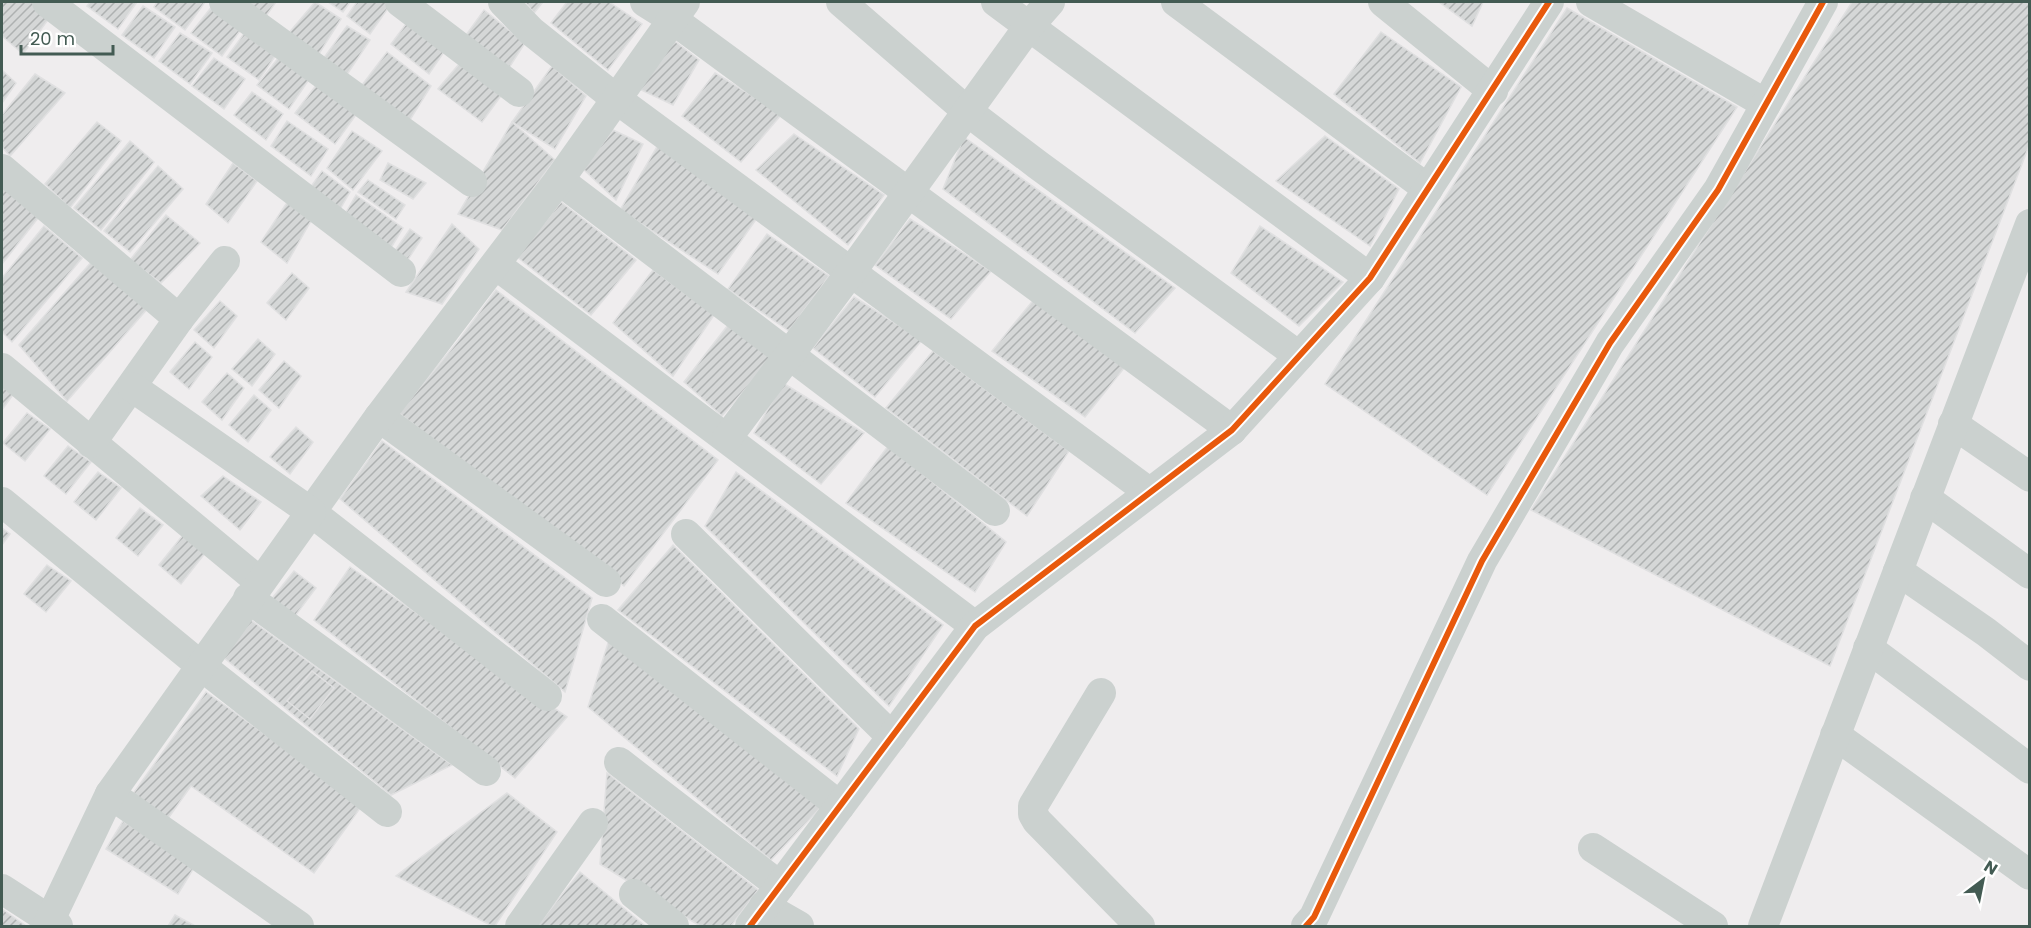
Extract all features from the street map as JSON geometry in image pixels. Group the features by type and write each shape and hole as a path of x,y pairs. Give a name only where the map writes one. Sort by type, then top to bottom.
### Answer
{"street":[{"path":"47,2 401,272"},
{"path":"224,2 472,182"},
{"path":"400,2 519,92"},
{"path":"503,2 531,31 615,98 1149,492"},
{"path":"645,2 678,10 909,192 1232,429"},
{"path":"841,2 967,111 1299,356"},
{"path":"996,2 1370,278"},
{"path":"727,438 851,273 1029,26 1050,2"},
{"path":"1176,2 1428,189"},
{"path":"1383,2 1493,91"},
{"path":"765,906 975,626 1232,429 1370,278 1549,2"},
{"path":"1591,2 1766,104"},
{"path":"1306,927 1314,917 1482,561 1610,343 1718,190 1823,2"},
{"path":"2,889 52,924 110,794 200,665 380,417 559,180 678,10"},
{"path":"2,169 179,318"},
{"path":"559,180 995,511"},
{"path":"1763,927 2030,224"},
{"path":"91,443 179,318 225,261"},
{"path":"496,265 975,626"},
{"path":"2,368 91,443 254,590 486,771"},
{"path":"132,387 311,512 547,696"},
{"path":"380,417 606,582"},
{"path":"1953,424 2030,477"},
{"path":"1925,498 2030,574"},
{"path":"2,502 200,665 387,812"},
{"path":"686,534 892,737"},
{"path":"1898,571 1986,632 2030,666"},
{"path":"602,619 840,806"},
{"path":"1868,648 2030,769"},
{"path":"1101,693 1033,806 1033,814 1036,821 1140,927"},
{"path":"1835,735 2030,875"},
{"path":"619,762 765,906 799,927"},
{"path":"110,794 285,923"},
{"path":"520,927 592,824"},
{"path":"1593,848 1713,927"},
{"path":"634,894 674,927"}],"building":[{"path":"2,2 31,2 50,17 23,54 2,36"},
{"path":"90,2 137,2 118,29 87,6"},
{"path":"157,2 205,2 185,30 154,7"},
{"path":"247,2 276,2 266,16"},
{"path":"315,2 341,19 317,57 287,35"},
{"path":"328,2 350,2 343,12"},
{"path":"357,2 388,2 391,4 370,34 347,16"},
{"path":"525,2 543,2 534,13"},
{"path":"567,2 609,2 642,24 608,70 551,23"},
{"path":"1439,2 1483,2 1472,26"},
{"path":"1852,2 2030,2 2030,143 1830,666 1531,510"},
{"path":"213,5 244,25 222,56 191,33"},
{"path":"143,6 175,27 154,58 122,35"},
{"path":"1567,8 1737,107 1487,495 1325,384"},
{"path":"484,10 525,43 505,74 461,42"},
{"path":"409,20 448,46 429,74 391,44"},
{"path":"347,26 370,40 346,76 323,59"},
{"path":"248,28 280,49 259,80 227,57"},
{"path":"663,32 699,60 673,105 639,89"},
{"path":"1381,32 1461,87 1420,163 1334,94"},
{"path":"180,33 212,53 190,84 159,61"},
{"path":"387,52 431,86 408,123 359,89"},
{"path":"279,57 310,78 289,109 257,85"},
{"path":"465,57 506,89 482,122 438,89"},
{"path":"214,58 245,79 224,109 192,86"},
{"path":"552,66 586,96 555,149 512,122"},
{"path":"2,70 16,83 2,103"},
{"path":"715,73 782,114 741,162 682,116"},
{"path":"35,74 65,93 10,156 2,147 2,115"},
{"path":"317,84 358,112 335,144 295,113"},
{"path":"252,92 283,114 266,140 234,115"},
{"path":"287,121 328,149 311,176 271,146"},
{"path":"97,122 121,141 70,208 45,184"},
{"path":"512,122 555,160 502,230 458,214"},
{"path":"613,130 643,144 616,200 583,169"},
{"path":"352,131 382,151 353,190 327,168"},
{"path":"794,134 884,195 848,245 756,170"},
{"path":"1325,136 1399,189 1370,246 1276,181"},
{"path":"964,137 1175,288 1135,333 943,189"},
{"path":"130,141 154,162 101,230 74,208"},
{"path":"658,145 764,208 718,274 620,210"},
{"path":"233,163 257,181 228,223 206,204"},
{"path":"388,163 426,183 413,199 380,180"},
{"path":"158,166 183,189 130,252 104,231"},
{"path":"322,171 350,192 335,218 305,195"},
{"path":"368,180 405,205 396,219 358,192"},
{"path":"2,186 38,218 2,264"},
{"path":"356,195 403,228 386,256 341,221"},
{"path":"288,201 312,219 287,263 261,242"},
{"path":"561,202 636,260 591,315 517,257"},
{"path":"166,215 200,243 161,283 130,260"},
{"path":"910,219 991,271 951,319 875,265"},
{"path":"452,224 479,249 442,304 406,292"},
{"path":"44,226 82,258 12,342 2,332 2,278"},
{"path":"1260,226 1343,282 1299,326 1231,273"},
{"path":"410,229 422,238 403,267 390,258"},
{"path":"767,234 829,276 789,331 728,289"},
{"path":"93,260 148,308 67,401 19,345"},
{"path":"653,270 714,315 673,376 613,323"},
{"path":"292,273 309,288 286,320 267,303"},
{"path":"496,290 718,460 624,586 399,413"},
{"path":"854,297 922,340 875,397 813,348"},
{"path":"1035,298 1125,367 1085,417 992,351"},
{"path":"220,301 237,316 214,348 194,330"},
{"path":"728,325 781,348 722,416 684,382"},
{"path":"258,339 275,354 252,386 232,369"},
{"path":"195,342 212,357 189,389 170,372"},
{"path":"933,351 1069,451 1027,516 886,408"},
{"path":"284,361 301,376 279,408 259,390"},
{"path":"227,373 244,388 222,420 202,402"},
{"path":"2,382 15,392 2,410"},
{"path":"783,383 864,433 821,484 754,433"},
{"path":"254,395 271,410 248,442 229,425"},
{"path":"27,413 50,429 25,461 3,443"},
{"path":"296,427 313,442 290,474 270,457"},
{"path":"382,441 592,598 565,692 340,499"},
{"path":"68,446 91,462 66,494 44,476"},
{"path":"888,446 1006,542 975,592 846,503"},
{"path":"98,472 121,488 96,520 74,502"},
{"path":"736,472 943,625 889,706 705,526"},
{"path":"223,476 261,502 240,530 201,496"},
{"path":"140,508 163,525 138,556 116,538"},
{"path":"2,528 10,534 2,545"},
{"path":"183,535 206,552 181,584 159,565"},
{"path":"673,545 859,729 837,776 618,610"},
{"path":"47,565 71,581 46,612 24,594"},
{"path":"350,567 567,717 515,778 314,620"},
{"path":"294,571 316,588 292,620 270,601"},
{"path":"248,618 452,765 391,795 223,657"},
{"path":"609,640 822,806 771,860 588,707"},
{"path":"312,671 334,688 310,719 287,701"},
{"path":"206,692 363,804 314,873 191,786 167,820 132,795"},
{"path":"607,773 758,890 731,926 700,926 600,864"},
{"path":"507,793 557,832 495,926 396,876"},
{"path":"123,821 195,866 178,894 106,849"},
{"path":"580,872 645,926 537,926"},
{"path":"2,909 26,926 2,926"},
{"path":"175,915 195,926 168,926"}],"cycle path":[{"path":"750,926 975,626 1232,430 1370,278 1549,2"},
{"path":"1306,926 1314,917 1482,561 1610,343 1718,190 1823,2"}]}
